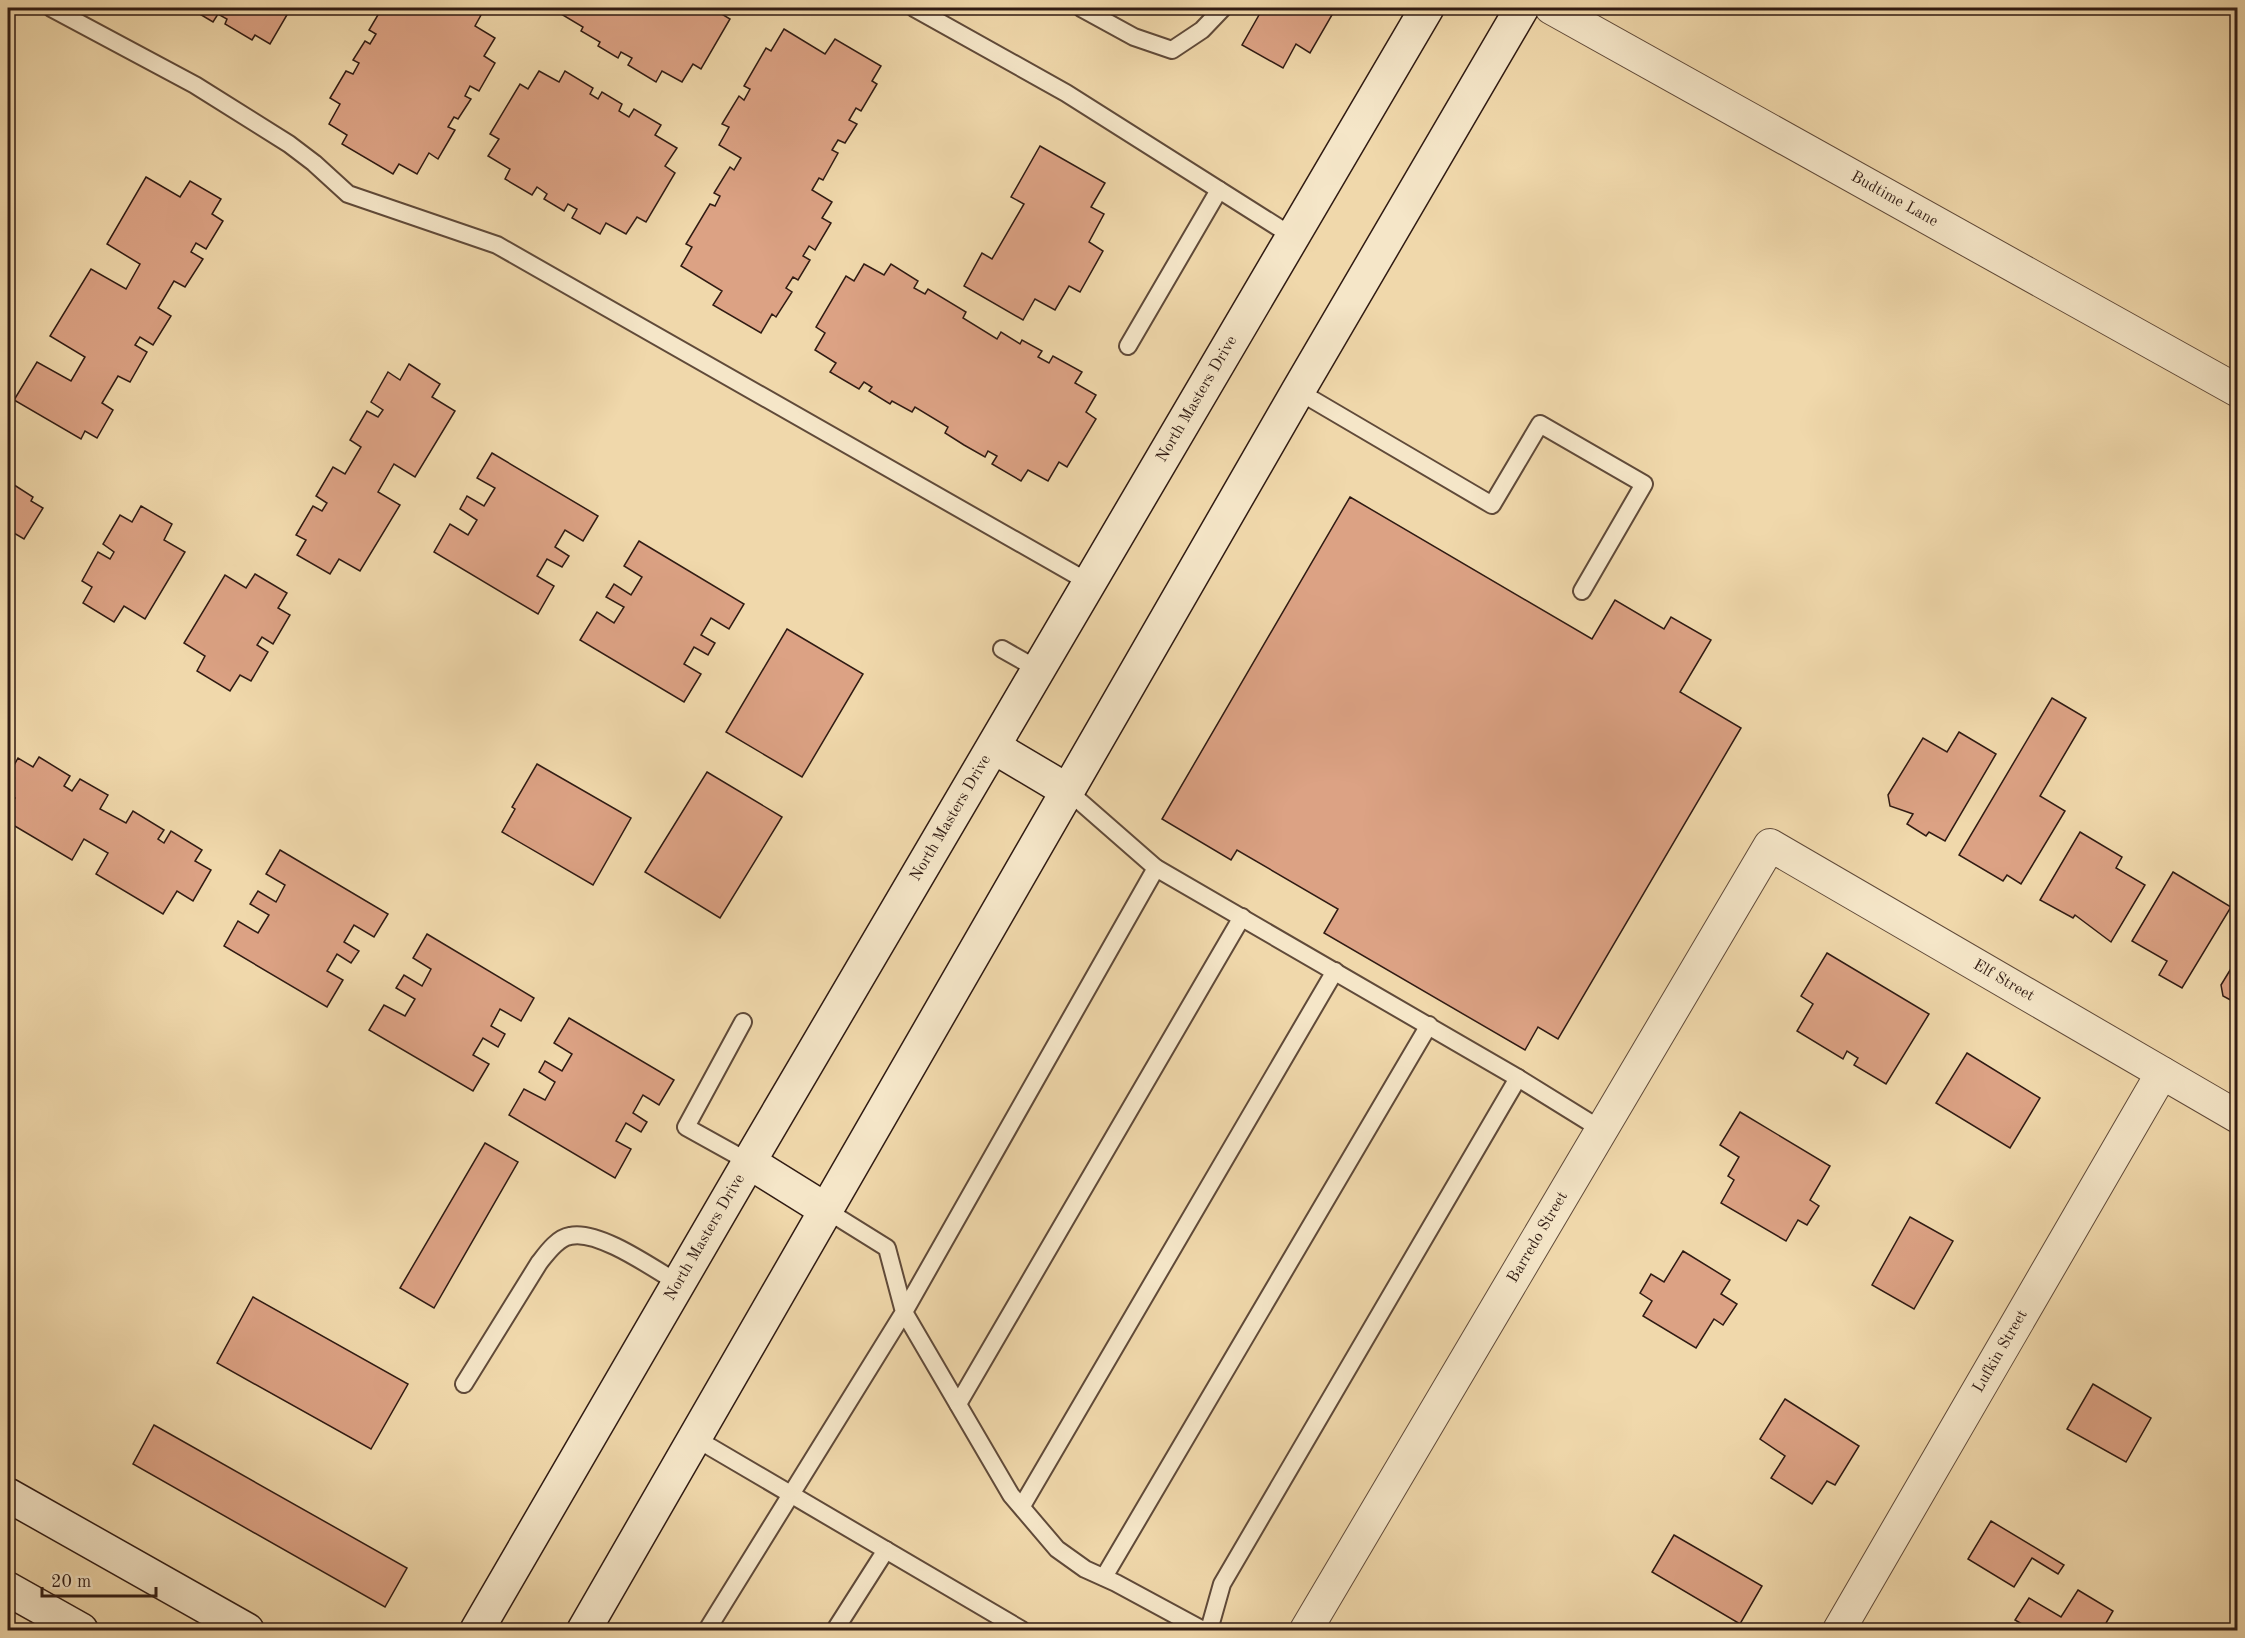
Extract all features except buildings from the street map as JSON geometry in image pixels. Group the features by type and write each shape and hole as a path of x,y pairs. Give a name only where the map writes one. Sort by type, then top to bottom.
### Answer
{"main road":[{"name":"North Masters Drive","path":"477,1630 678,1283 1427,8"},
{"path":"584,1630 1298,391 1522,8"},
{"path":"994,747 1068,791"},
{"path":"749,1162 826,1210"},
{"path":"8,1495 248,1630"},
{"path":"8,1589 81,1630"}],"street":[{"name":"Budtime Lane","path":"1551,8 2238,391"},
{"name":"Elf Street","path":"1770,845 2238,1117"},
{"name":"Barredo Street","path":"1306,1630 1770,845"},
{"name":"Lufkin Street","path":"1839,1630 2162,1072"}],"lane":[{"path":"51,8 195,85 289,144 348,194 497,245 1090,583"},
{"path":"914,8 1066,93 1292,236"},
{"path":"1082,8 1134,37 1172,50 1202,30 1223,8"},
{"path":"1128,346 1219,190"},
{"path":"1298,391 1492,505 1540,424 1644,484 1582,591"},
{"path":"1002,649 1039,670"},
{"path":"1068,791 1156,868 1429,1025 1602,1130"},
{"path":"707,1630 904,1312 1156,868"},
{"path":"958,1404 1242,917"},
{"path":"1022,1506 1335,971"},
{"path":"743,1022 686,1127 749,1162"},
{"path":"1104,1577 1429,1025"},
{"path":"1209,1630 1222,1584 1518,1078"},
{"path":"826,1210 887,1248 904,1312 1011,1495 1057,1549 1084,1569 1104,1577 1203,1630"},
{"path":"464,1384 539,1263 552,1247 569,1236 595,1238 609,1244 678,1283"},
{"path":"695,1438 1022,1630"},
{"path":"835,1630 886,1550"}]}
